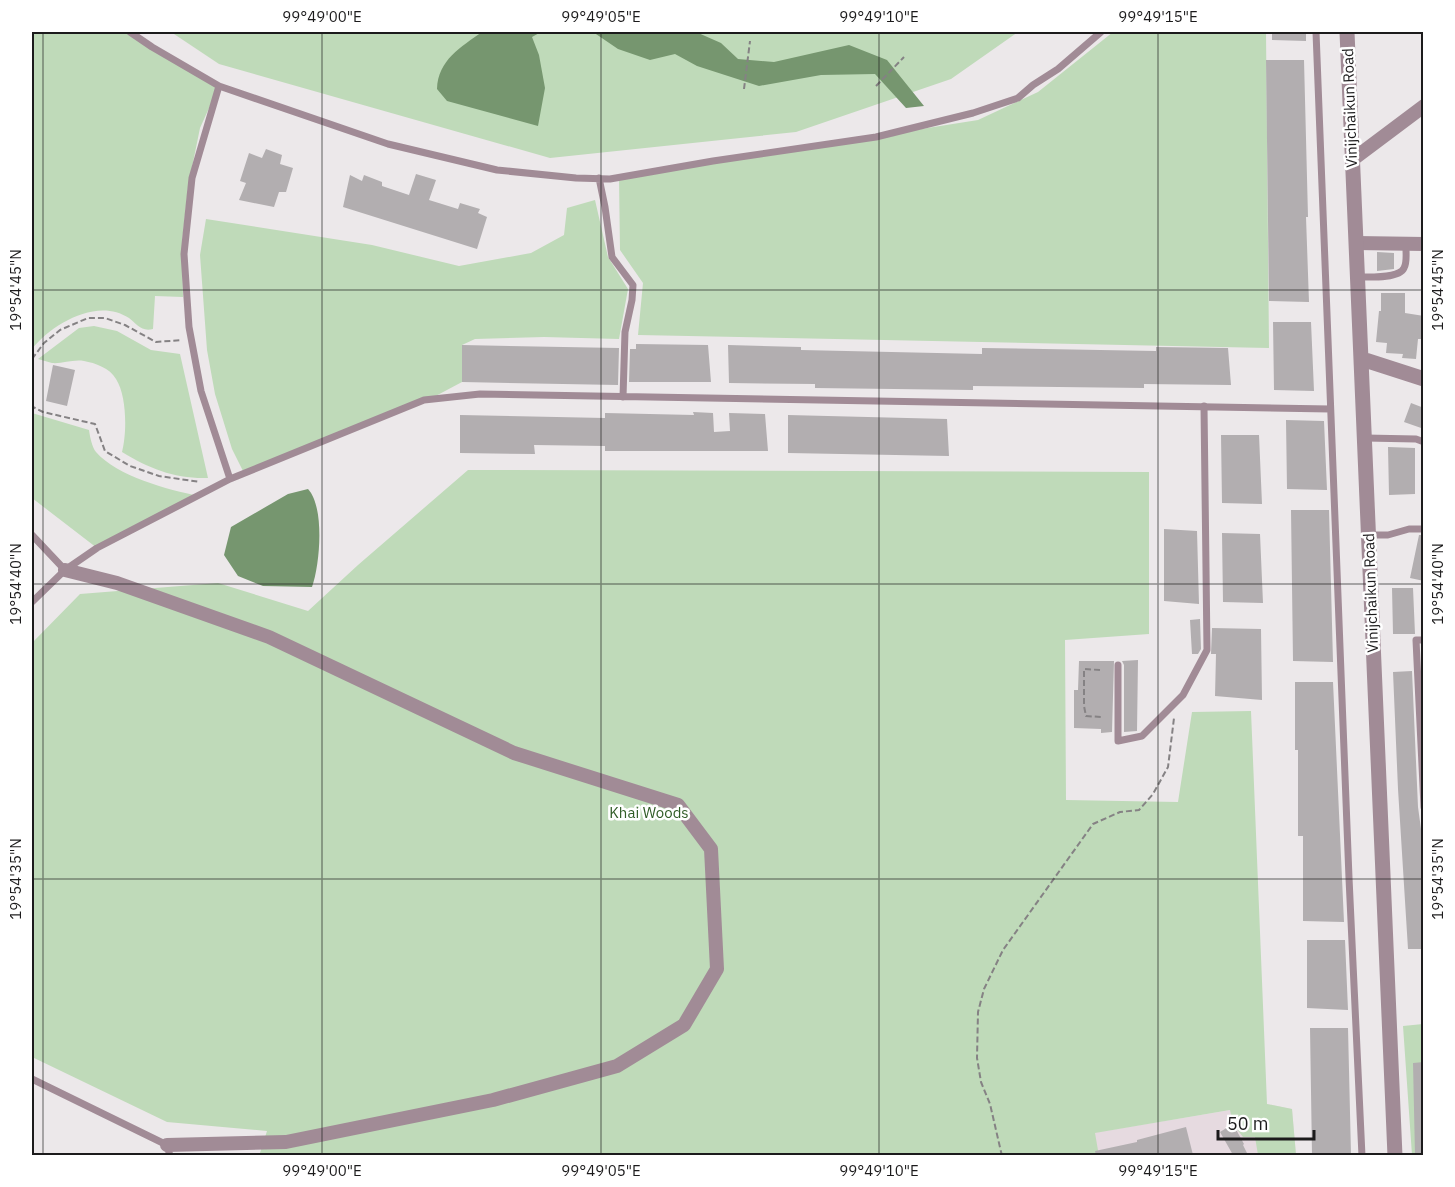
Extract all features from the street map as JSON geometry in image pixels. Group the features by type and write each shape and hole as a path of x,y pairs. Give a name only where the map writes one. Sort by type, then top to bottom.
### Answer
{"street":[{"name":"Vinijchaikun Road","path":"1347,32 1395,1155"},
{"path":"1352,160 1424,106"},
{"path":"1356,243 1424,244"},
{"path":"1362,358 1424,379"},
{"path":"65,570 140,590 269,637 514,753 678,805 711,849 717,969 684,1025 617,1065 493,1100 286,1142 169,1150"}],"lane":[{"path":"130,32 219,86 387,144 497,170 610,179 876,137 973,113 1018,98 1058,69 1101,32"},
{"path":"1316,32 1362,1155"},
{"path":"219,86 192,178 184,254 192,339 201,391 230,479"},
{"path":"599,178 612,257 633,285 625,332 623,397"},
{"path":"1357,277 1393,276 1401,272 1405,267 1407,249"},
{"path":"32,603 65,570 97,548 230,479 424,400 480,394 1330,409"},
{"path":"1118,665 1118,741 1142,736 1183,695 1208,650 1204,406"},
{"path":"1365,438 1416,439 1424,442"},
{"path":"1369,535 1388,535 1409,529 1424,529"},
{"path":"32,535 65,570"},
{"path":"1424,640 1416,640 1424,807"},
{"path":"32,1079 169,1150"}],"path":[{"path":"744,89 750,41"},
{"path":"876,86 904,57"},
{"path":"32,359 60,330 88,318 105,318 156,342 192,339"},
{"path":"32,404 33,407 43,412 95,424 105,451 130,466 159,476 207,483"},
{"path":"1100,670 1084,669 1084,706 1086,716 1101,717"},
{"path":"1002,1155 990,1104 981,1082 977,1058 978,1012 984,989 1004,950 1093,824 1120,812 1139,810 1152,794 1168,768 1174,719 1183,695"}],"shaded area":[{"path":"482,32 541,32 532,37 539,55 545,88 538,126 447,101 437,89 438,79 446,62"},
{"path":"593,32 696,32 721,43 738,59 774,62 849,45 887,60 924,106 906,108 875,74 821,75 759,86 697,66 675,54 650,60 618,49"},
{"path":"308,489 317,509 319,522 319,551 312,587 263,586 238,576 224,555 231,527 288,494"},
{"path":"1267,1104 1292,1109 1296,1155 1015,1156 1020,1145"}],"green space":[{"path":"32,32 130,32 219,86 200,128 188,187 182,242 183,297 155,296 153,329 142,328 116,312 103,310 90,312 63,323 32,349"},
{"path":"171,32 1018,32 951,79 796,132 550,158 219,64"},
{"path":"1113,32 1266,32 1269,348 638,335 643,283 620,250 619,177 978,120 1038,92"},
{"path":"595,200 608,257 628,289 619,339 544,337 475,339 462,345 462,382 430,399 244,473 232,449 215,394 207,350 200,255 206,219 372,245 459,266 531,253 564,235 567,208"},
{"path":"94,326 117,331 151,350 180,354 208,478 185,477 163,472 122,452 125,435 124,405 120,386 106,369 84,361 52,363 38,359 79,328"},
{"path":"32,413 89,430 96,452 105,461 130,475 158,486 199,496 97,548 32,498"},
{"name":"Khai Woods","path":"468,470 1149,472 1149,634 1065,640 1066,800 1178,802 1192,712 1251,711 1267,1104 1292,1109 1296,1155 1258,1155 1255,1137 1243,1137 1233,1124 1230,1110 1095,1133 1099,1156 259,1156 267,1131 167,1122 32,1057 32,643 80,594 218,583 308,611"},
{"path":"1423,1024 1423,1155 1412,1155 1403,1026"}],"building":[{"path":"1272,32 1306,32 1306,41 1272,40"},
{"path":"1266,60 1304,60 1309,302 1269,301"},
{"path":"266,149 282,155 280,164 293,168 286,192 279,192 274,207 239,200 246,183 240,181 249,153 262,158"},
{"path":"416,174 436,180 429,200 458,209 460,203 480,209 478,213 487,217 477,249 343,207 350,175 362,181 364,175 382,182 382,186 409,195"},
{"path":"1377,252 1394,253 1394,269 1377,271"},
{"path":"1381,293 1405,293 1405,313 1424,316 1424,339 1418,339 1416,359 1402,358 1403,354 1386,353 1387,343 1376,342 1379,311 1381,311"},
{"path":"1273,322 1311,322 1314,391 1274,390"},
{"path":"636,344 708,345 711,382 629,382 630,349 636,349"},
{"path":"462,345 619,348 618,385 462,382"},
{"path":"728,345 801,347 801,350 982,354 982,348 1156,351 1156,347 1228,348 1231,385 1144,384 1144,388 973,386 973,390 815,388 815,384 729,383"},
{"path":"53,365 75,370 67,406 46,401"},
{"path":"1411,403 1424,408 1424,429 1404,422"},
{"path":"693,412 713,413 714,432 730,431 729,413 765,414 768,451 605,451 605,446 534,445 535,454 460,453 460,415 605,418 605,413 694,415"},
{"path":"788,415 947,419 949,456 788,453"},
{"path":"1286,420 1324,421 1327,490 1287,489"},
{"path":"1221,435 1259,435 1262,504 1222,503"},
{"path":"1388,447 1415,448 1415,494 1389,495"},
{"path":"1291,510 1329,510 1333,662 1293,661"},
{"path":"1164,529 1197,531 1199,604 1164,601"},
{"path":"1222,533 1260,534 1263,603 1223,602"},
{"path":"1419,535 1424,535 1424,581 1410,578"},
{"path":"1392,588 1413,588 1415,634 1393,634"},
{"path":"1200,619 1201,649 1198,654 1192,654 1190,620"},
{"path":"1212,628 1261,629 1262,700 1215,696 1216,654 1211,654"},
{"path":"1138,660 1137,731 1124,732 1124,665 1122,661"},
{"path":"1079,661 1114,661 1112,732 1101,733 1101,729 1074,728 1074,690 1078,690"},
{"path":"1412,671 1418,807 1424,851 1424,867 1422,867 1424,949 1408,949 1398,789 1393,672"},
{"path":"1295,682 1333,682 1344,922 1303,921 1303,836 1298,836"},
{"path":"1307,940 1345,940 1348,1010 1307,1008"},
{"path":"1310,1028 1348,1028 1351,1155 1312,1155"},
{"path":"1424,1062 1424,1155 1415,1155 1413,1063"},
{"path":"1233,1124 1248,1155 1233,1155 1220,1132"},
{"path":"1186,1127 1193,1155 1096,1155 1095,1151 1137,1142 1137,1140"}]}
